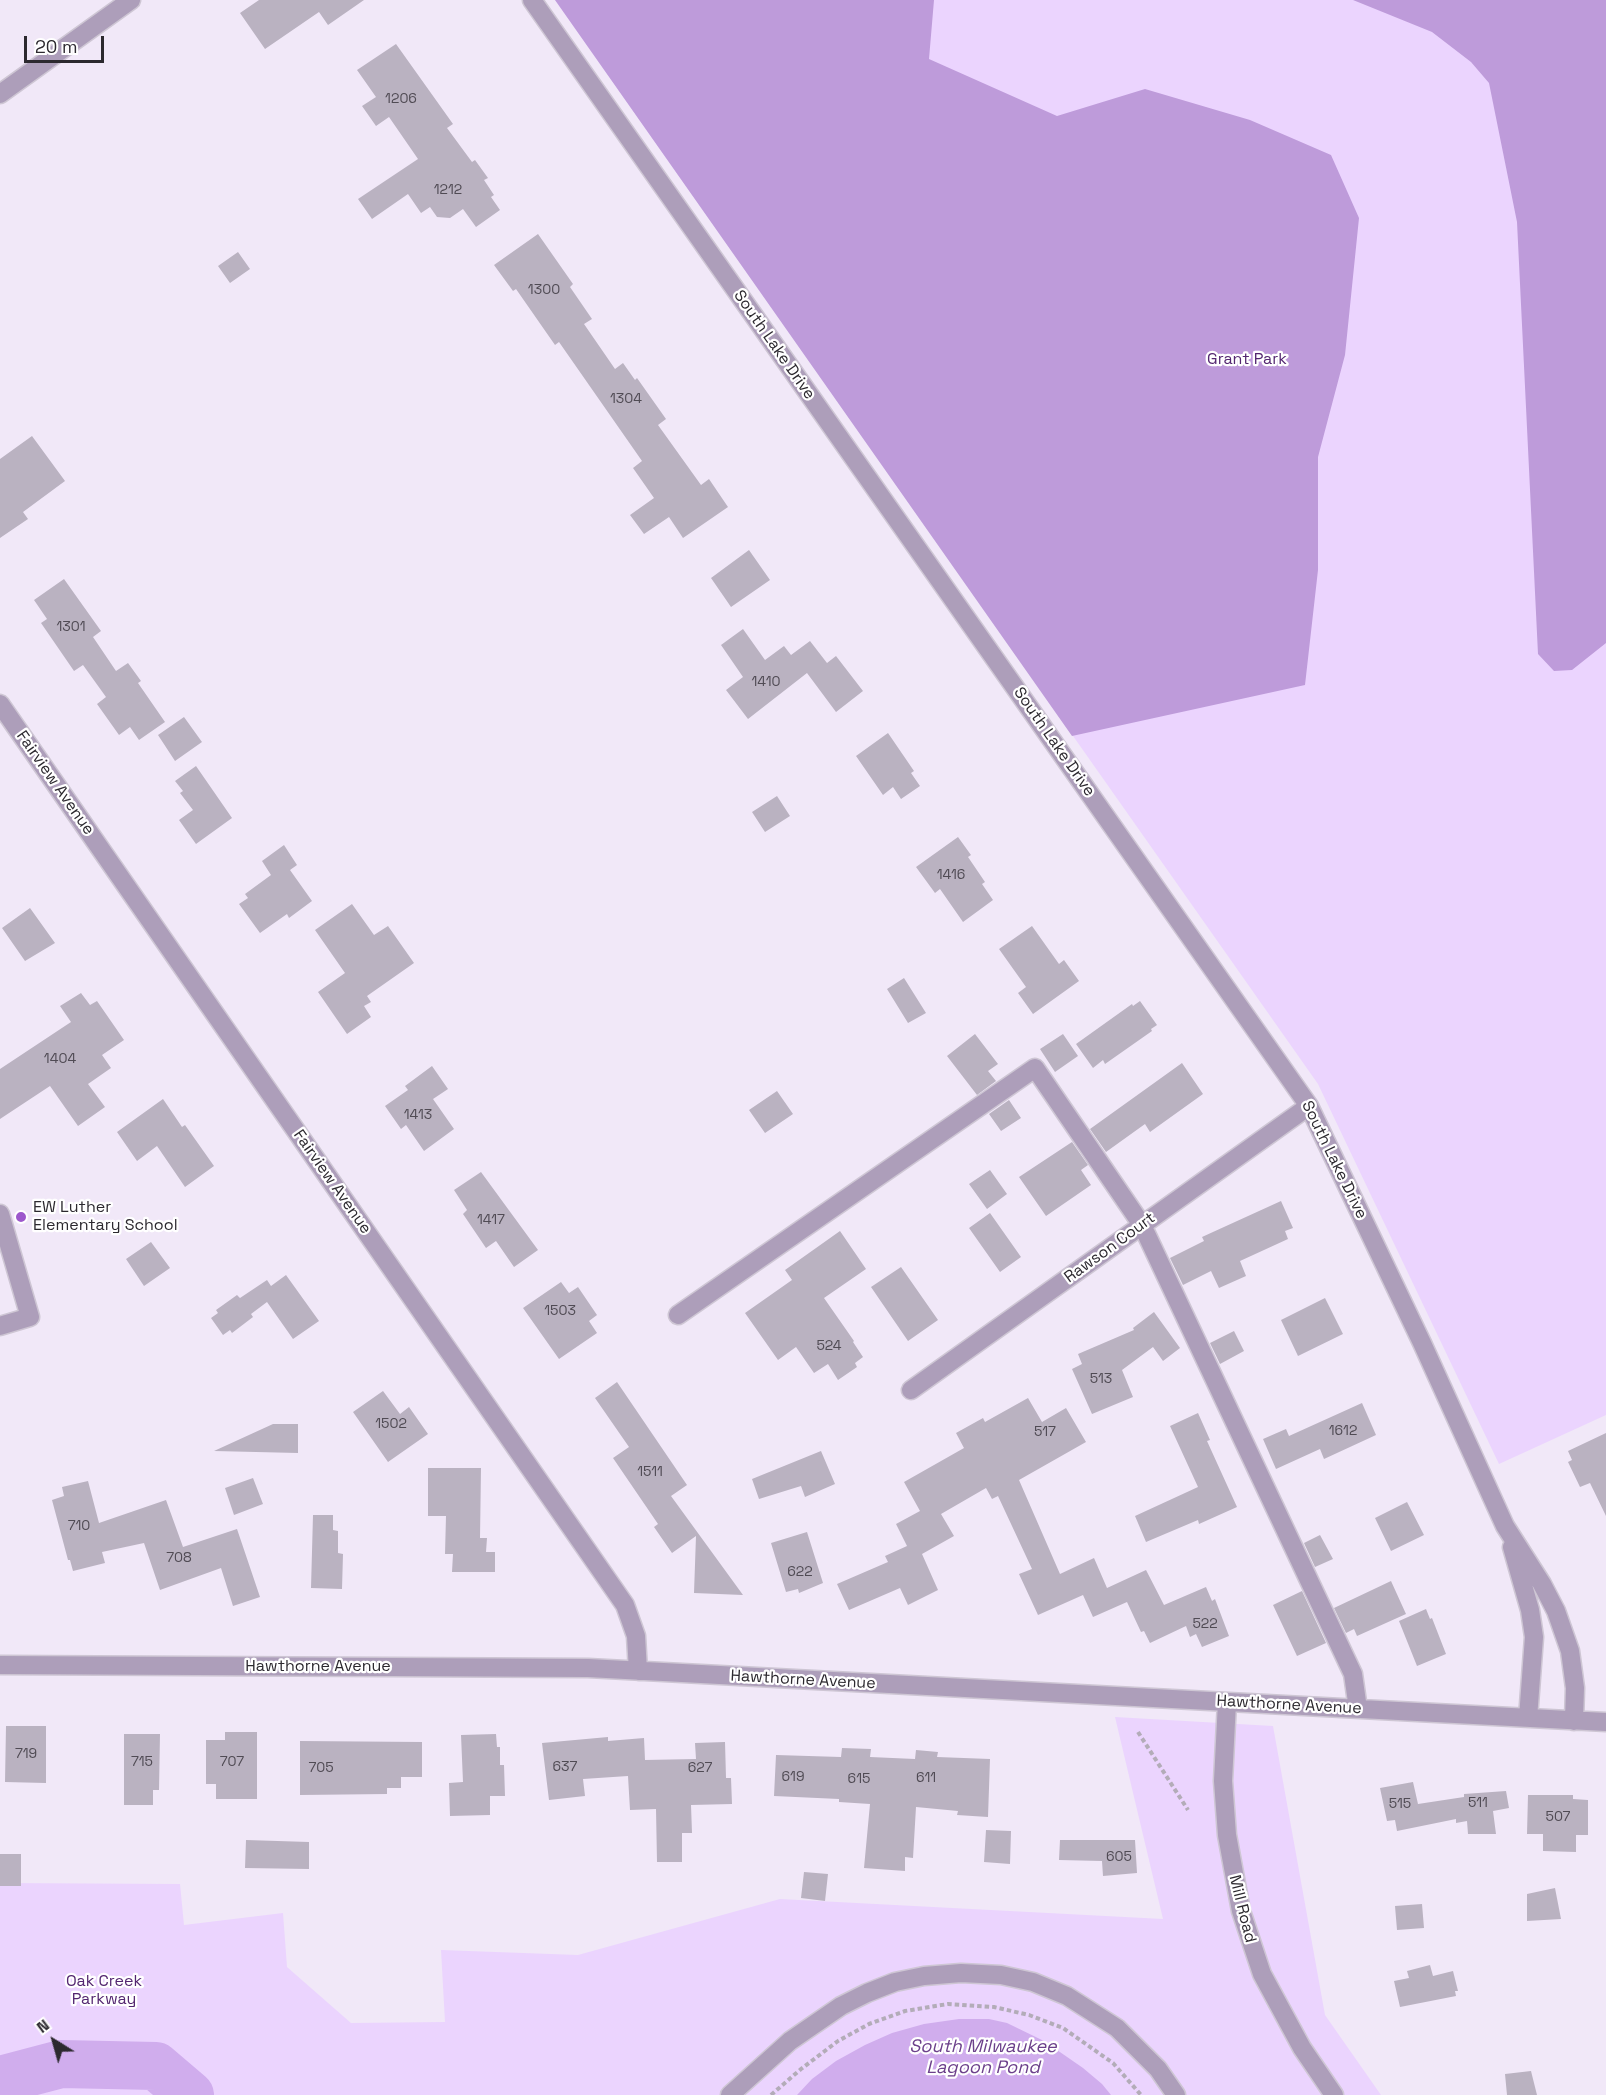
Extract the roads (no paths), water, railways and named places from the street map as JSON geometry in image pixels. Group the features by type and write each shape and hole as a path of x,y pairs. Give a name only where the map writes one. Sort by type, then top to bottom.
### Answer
{"street":[{"path":"0,94 131,0"},
{"name":"South Lake Drive","path":"532,0 1309,1106 1422,1343 1505,1526 1530,1610 1534,1637 1528,1718"},
{"name":"Fairview Avenue","path":"0,704 625,1605 636,1636 638,1671"},
{"path":"678,1315 1035,1068 1142,1225 1353,1674 1358,1709"},
{"name":"Rawson Court","path":"911,1390 1309,1106"},
{"path":"0,1214 30,1317 0,1326"},
{"name":"South Lake Drive","path":"1505,1526 1542,1584 1560,1621 1570,1651 1574,1679 1574,1721"},
{"name":"Hawthorne Avenue","path":"0,1665 588,1668 1606,1722"},
{"name":"Mill Road","path":"1227,1702 1223,1780 1227,1835 1241,1911 1262,1974 1302,2048 1334,2095"},
{"path":"730,2095 790,2041 841,2006 895,1982 924,1976 961,1973 1001,1975 1033,1982 1067,1996 1117,2028 1158,2070 1176,2095"}],"water":[{"name":"South Milwaukee Lagoon Pond","path":"959,2019 989,2019 1007,2023 1044,2041 1083,2068 1111,2095 797,2095 812,2079 836,2061 865,2045 892,2033 924,2024"}],"waterway":[{"path":"0,2080 61,2064 156,2066 190,2095"}],"place":[{"name":"EW Luther Elementary School","path":"21,1217"}],"park label":[{"name":"Grant Park","path":"1247,360"},
{"name":"Oak Creek Parkway","path":"104,1991"}]}
